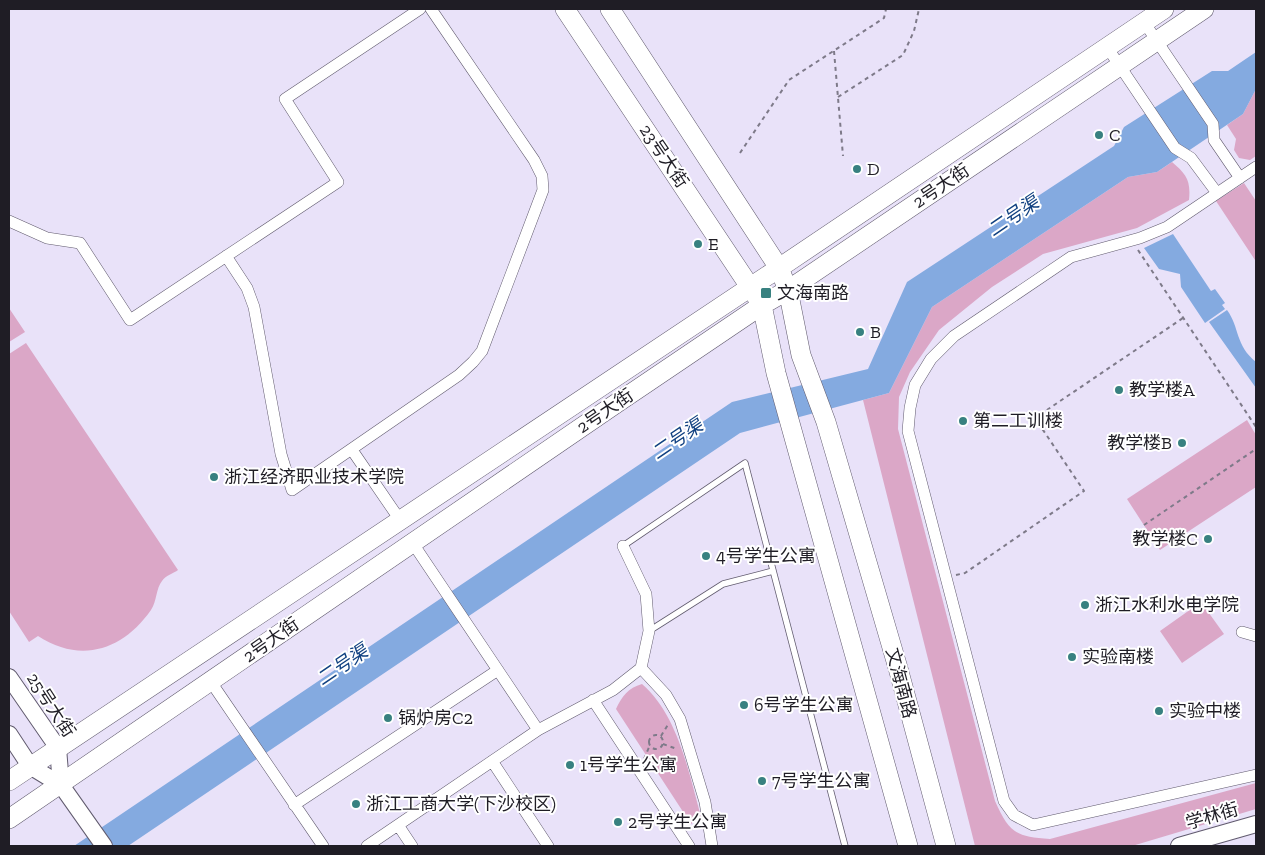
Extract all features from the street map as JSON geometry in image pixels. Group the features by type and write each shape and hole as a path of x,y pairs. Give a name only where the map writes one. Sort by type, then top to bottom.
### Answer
{"main road":[{"name":"23号大街","path":"565,9 762,305"},
{"name":"23号大街","path":"610,9 780,268 788,290"},
{"name":"2号大街","path":"9,781 780,268 1164,9"},
{"name":"2号大街","path":"9,819 211,682 412,542 1204,9"},
{"name":"文海南路","path":"788,290 801,355 826,422 898,668 946,846"},
{"name":"文海南路","path":"762,305 776,373 908,846"},
{"name":"25号大街","path":"9,677 58,748 61,785"},
{"path":"9,734 30,766 61,785 104,846"},
{"name":"学林街","path":"1179,846 1256,824"}],"street":[{"path":"9,221 47,238 80,243 130,320 338,182 285,99 420,9"},
{"path":"226,256 248,288 254,307 281,454 292,490 459,375 473,362 482,350 543,190 542,176 534,160 431,9"},
{"path":"1144,22 1213,124 1214,140 1240,178"},
{"path":"1107,47 1175,148 1191,158 1217,193"},
{"path":"1256,167 1166,227 1132,240 1071,257 954,336 931,359 916,385 910,408 908,431 1004,800 1014,815 1033,826 1256,775"},
{"path":"352,450 400,520"},
{"path":"412,542 538,730"},
{"path":"367,846 538,730 613,690 642,668 649,631 646,594 623,546"},
{"path":"642,668 666,695 676,712 705,802 712,846"},
{"path":"294,805 498,670"},
{"path":"211,682 323,846"},
{"path":"593,700 690,846"},
{"path":"492,761 548,846"},
{"path":"398,825 412,846"}],"lane":[{"path":"623,546 745,463 845,846"},
{"path":"649,631 724,584 773,571"}],"path":[{"path":"740,153 790,80 884,18 886,9"},
{"path":"838,97 903,55 914,31 919,9"},
{"path":"834,50 843,156"},
{"path":"1132,240 1256,427"},
{"path":"946,577 965,572 1084,491 1035,418 1183,318"},
{"path":"1144,525 1256,449"},
{"path":"660,736 676,712"},
{"path":"660,736 652,736 650,745 658,749 663,744"},
{"path":"660,736 663,744 674,749 689,750"}],"shaded area":[{"path":"1256,89 1256,156 1250,160 1239,158 1234,150 1236,139 1227,125 1243,114"},
{"path":"1172,162 1181,170 1188,182 1189,200 1137,228 1043,254 992,287 939,330 910,372 899,397 898,429 995,801 1009,826 1029,837 1050,839 1256,783 1256,809 1132,846 975,846 863,400 889,393 932,307 1128,177 1157,172"},
{"path":"1244,183 1256,201 1255,260 1216,201"},
{"path":"9,308 25,332 9,342"},
{"path":"26,343 178,570 163,579 151,610 140,624 128,635 100,649 85,651 70,649 54,645 38,636 29,642 9,611 9,354"},
{"path":"1247,420 1256,435 1256,487 1160,550 1127,499"},
{"path":"1201,602 1224,634 1182,663 1160,631"},
{"path":"642,684 665,712 687,764 701,817 691,824 616,709 626,693"}],"water":[{"name":"二号渠","path":"1256,52 1256,89 1243,114 1157,172 1128,177 932,307 889,393 740,433 128,846 74,846 732,402 868,369 907,282 1114,146 1124,127 1212,71 1228,71"},
{"path":"1173,234 1211,291 1215,289 1225,303 1222,305 1225,309 1205,323 1181,287 1180,274 1159,269 1144,248"},
{"path":"1227,310 1244,349 1256,362 1256,388 1209,322"}],"place":[{"name":"C","path":"1099,135"},
{"name":"D","path":"857,169"},
{"name":"E","path":"698,244"},
{"name":"文海南路","path":"766,293"},
{"name":"B","path":"860,332"},
{"name":"教学楼A","path":"1119,390"},
{"name":"第二工训楼","path":"963,421"},
{"name":"教学楼B","path":"1182,443"},
{"name":"浙江经济职业技术学院","path":"214,477"},
{"name":"教学楼C","path":"1208,539"},
{"name":"4号学生公寓","path":"706,556"},
{"name":"浙江水利水电学院","path":"1085,605"},
{"name":"实验南楼","path":"1072,657"},
{"name":"6号学生公寓","path":"744,705"},
{"name":"实验中楼","path":"1159,711"},
{"name":"锅炉房C2","path":"388,718"},
{"name":"1号学生公寓","path":"570,765"},
{"name":"7号学生公寓","path":"762,781"},
{"name":"浙江工商大学(下沙校区)","path":"356,804"},
{"name":"2号学生公寓","path":"618,822"}]}
